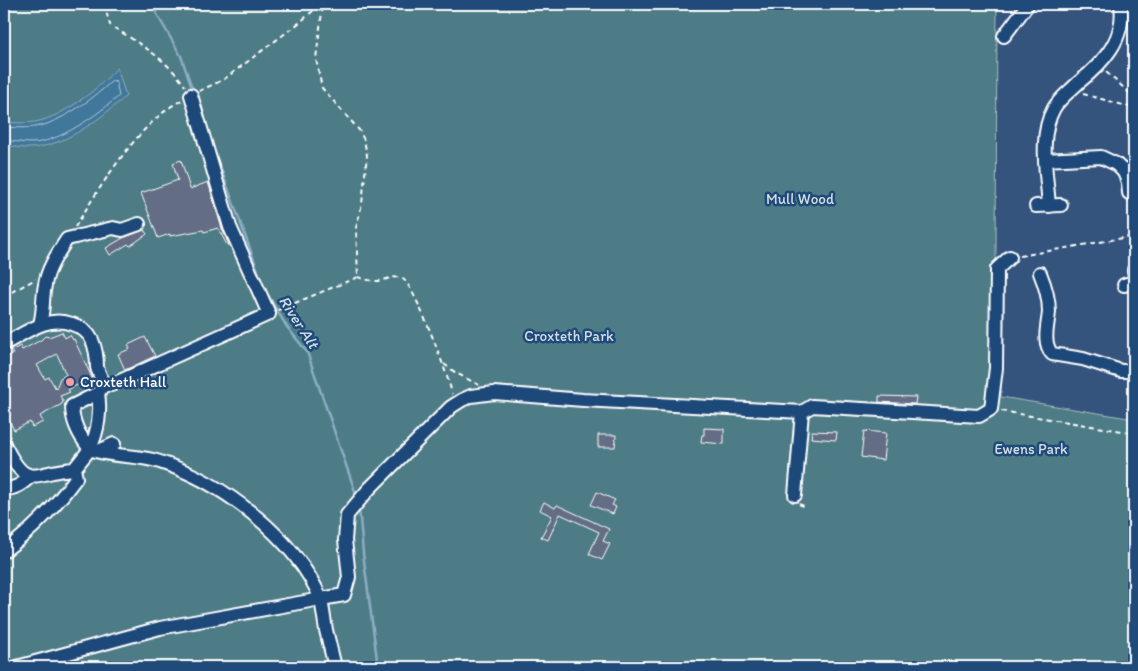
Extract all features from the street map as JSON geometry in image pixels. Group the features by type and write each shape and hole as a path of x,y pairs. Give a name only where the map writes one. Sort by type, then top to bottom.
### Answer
{"street":[{"path":"1004,36 1028,4"},
{"path":"1049,206 1045,160 1046,134 1054,108 1069,90 1099,66 1107,56 1119,33 1122,22 1121,4"},
{"path":"191,95 230,227 268,314 101,389 72,406 72,411 81,438 95,450 107,454 126,455 160,462 195,476 257,518 281,541 306,569 322,599 326,630 335,667"},
{"path":"1045,160 1101,157 1129,170 1129,193"},
{"path":"40,324 44,310 47,274 67,240 113,228 122,230 139,224"},
{"path":"17,667 160,628 344,595 349,577 345,540 347,516 362,497 451,407 471,396 494,393 583,400 802,412 812,406 979,416 991,409 996,368 997,269 1010,257"},
{"path":"1040,272 1051,283 1046,329 1048,350 1052,354 1083,359 1121,370 1134,371"},
{"path":"4,344 40,324 57,321 80,327 86,332 92,340 98,358 97,368 101,389 95,450"},
{"path":"795,495 802,412"},
{"path":"4,444 11,460 23,472 31,476"},
{"path":"4,489 11,489 21,485 31,476 64,469 74,469 95,450 114,444"},
{"path":"4,551 45,518 76,478 74,469"}],"path":[{"path":"67,240 110,173 145,130 171,106 191,95 176,74 156,55 110,25 104,4"},
{"path":"205,88 230,74 322,4"},
{"path":"322,4 316,58 322,88 359,130 364,140 367,156 362,204 356,228 358,277"},
{"path":"1099,66 1134,98"},
{"path":"1069,90 1134,108"},
{"path":"1010,257 1134,236"},
{"path":"4,296 47,274"},
{"path":"274,312 358,277 377,281 397,277 404,280 413,293 444,364 453,397 451,407"},
{"path":"444,364 456,373 494,393"},
{"path":"991,409 1134,433"}],"green space":[{"name":"Croxteth Park","path":"4,4 997,4 996,261 1000,270 1001,397 1134,419 1134,667 4,667"}],"water":[{"path":"117,68 126,96 100,118 70,137 54,143 38,147 21,148 4,144 4,122 33,122 53,116 83,98"}],"building":[{"path":"181,160 190,189 208,182 222,229 229,245 227,245 218,228 204,232 203,230 170,236 170,234 158,238 141,193 178,180 173,163"},
{"path":"144,230 147,234 130,246 128,244 110,255 106,248 123,238"},
{"name":"Croxteth Hall","path":"62,332 65,338 70,335 74,339 92,378 60,396 63,401 62,404 40,416 43,422 32,427 30,422 14,430 4,410 4,359 13,354 11,351 20,346 22,350 45,336 49,337","holes":["57,354 66,375 60,378 56,389 49,377 45,379 37,365"]},
{"path":"145,337 155,356 125,370 118,354 130,349 128,345"},
{"path":"879,396 916,397 915,404 879,402"},
{"path":"704,428 724,429 724,444 701,442"},
{"path":"812,431 837,432 836,440 811,438"},
{"path":"864,431 886,433 883,460 861,457"},
{"path":"598,435 616,435 615,447 598,447"},
{"path":"597,492 615,500 612,505 616,507 613,514 591,505"},
{"path":"544,502 555,508 557,505 609,529 603,541 610,544 602,560 589,554 599,532 560,514 548,540 541,537 552,516 540,510"}],"waterway":[{"name":"River Alt","path":"151,4 181,56 193,91"},
{"name":"River Alt","path":"210,139 265,290 287,327 307,352 357,497"},
{"name":"River Alt","path":"359,507 378,667"}],"place":[{"name":"Croxteth Hall","path":"70,382"}],"park label":[{"name":"Mull Wood","path":"800,199"},
{"name":"Ewens Park","path":"1031,449"}]}
